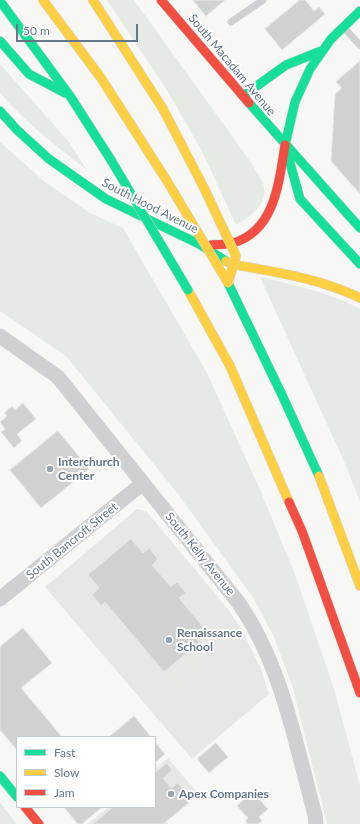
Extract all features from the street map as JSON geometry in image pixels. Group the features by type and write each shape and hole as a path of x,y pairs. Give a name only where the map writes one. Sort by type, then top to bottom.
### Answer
{"main road":[{"path":"43,0 101,78 167,181 228,283 282,393 317,472 360,586"},
{"path":"93,0 163,109 204,188 236,256 228,283"},
{"name":"South Macadam Avenue","path":"161,0 285,145 360,228"},
{"path":"0,1 70,96 111,160 188,290 230,366 302,531 360,693"},
{"path":"199,244 227,244 242,240 259,228 272,210 289,122 299,90 321,51 360,11"},
{"path":"0,41 29,74 70,96"},
{"path":"243,96 286,65 321,51"},
{"name":"South Hood Avenue","path":"0,111 17,130 49,159 88,187 133,213 199,244 231,264 313,279 342,289 360,298"},
{"name":"South Macadam Avenue","path":"285,145 300,199 360,264"},
{"path":"0,776 16,796"},
{"path":"27,808 40,824"}],"street":[{"name":"South Kelly Avenue","path":"0,336 58,377 238,602 262,641 278,679 315,815 316,824"},
{"name":"South Bancroft Street","path":"0,599 143,483"}],"lane":[{"path":"231,22 263,0"},
{"path":"343,27 360,45"}],"shaded area":[{"path":"107,0 134,0 257,172 263,184 264,197 253,214 236,225 202,151 165,87"},
{"path":"0,64 69,142 87,170 31,124 0,93"},
{"path":"0,142 45,182 90,213 123,228 207,373 261,492 296,577 334,689 360,785 360,824 327,824 292,685 273,635 254,599 178,494 66,356 0,311"},
{"path":"260,277 299,286 324,294 360,309 360,502 347,468"},
{"name":"Renaissance School","path":"137,509 146,511 228,609 243,632 261,669 269,694 192,759 45,587"},
{"path":"193,651 204,664 204,667 181,686 178,686 167,674"},
{"name":"Apex Companies","path":"168,758 199,795 166,821 168,824 88,824 108,808 156,808 156,768"},
{"path":"0,803 17,824 0,824"}],"building":[{"path":"193,0 225,0 206,16"},
{"path":"300,0 305,0 314,11 319,7 325,14 282,50 265,29"},
{"path":"360,61 360,194 331,161 335,94 342,88 336,82"},
{"path":"23,403 36,419 17,434 22,441 14,448 1,432 5,429 0,422 7,416 4,413 12,406 15,410"},
{"name":"Interchurch Center","path":"58,431 89,469 41,508 10,470"},
{"path":"131,539 143,553 149,548 158,559 152,565 171,587 177,582 186,593 179,598 203,627 194,635 200,642 164,672 105,602 101,606 92,595 99,588 88,575"},
{"path":"23,628 52,663 21,688 61,736 16,736 16,749 0,730 0,647"},
{"path":"134,716 150,736 110,736"},
{"path":"156,743 165,754 156,762"},
{"path":"216,743 228,757 209,773 197,759"},
{"name":"Apex Companies","path":"167,763 172,770 163,778 171,788 178,783 192,800 163,824 93,824 112,808 156,808 156,772"},
{"path":"253,792 268,809 259,817 262,821 258,824 248,824 245,821 248,818 237,806"},
{"path":"65,808 101,808 82,824 78,824"}],"traffic: fast":[{"path":"0,1 70,96 111,160"},
{"path":"360,11 331,39 310,69 295,102 285,145 300,199 360,264"},
{"path":"0,41 29,74 65,93"},
{"path":"243,96 286,65 321,51"},
{"path":"249,103 360,228"},
{"path":"0,111 17,130 49,159 106,199 199,244 226,261"},
{"path":"111,160 188,290"},
{"path":"228,283 319,476"},
{"path":"0,776 16,796"}],"traffic: slow":[{"path":"43,0 101,78 167,181"},
{"path":"93,0 163,109 204,188"},
{"path":"167,181 228,283"},
{"path":"204,188 236,256 228,283"},
{"path":"226,261 231,264 280,273 329,285 360,298"},
{"path":"188,290 230,366 289,502"},
{"path":"319,476 360,586"}],"traffic: jam":[{"path":"161,0 249,103"},
{"path":"211,245 233,243 247,237 258,228 266,216 277,189 285,145"},
{"path":"289,502 302,531 360,693"},
{"path":"26,808 39,824"}],"place":[{"name":"Interchurch Center","path":"50,469"},
{"name":"Renaissance School","path":"169,640"},
{"name":"Apex Companies","path":"171,794"}]}
